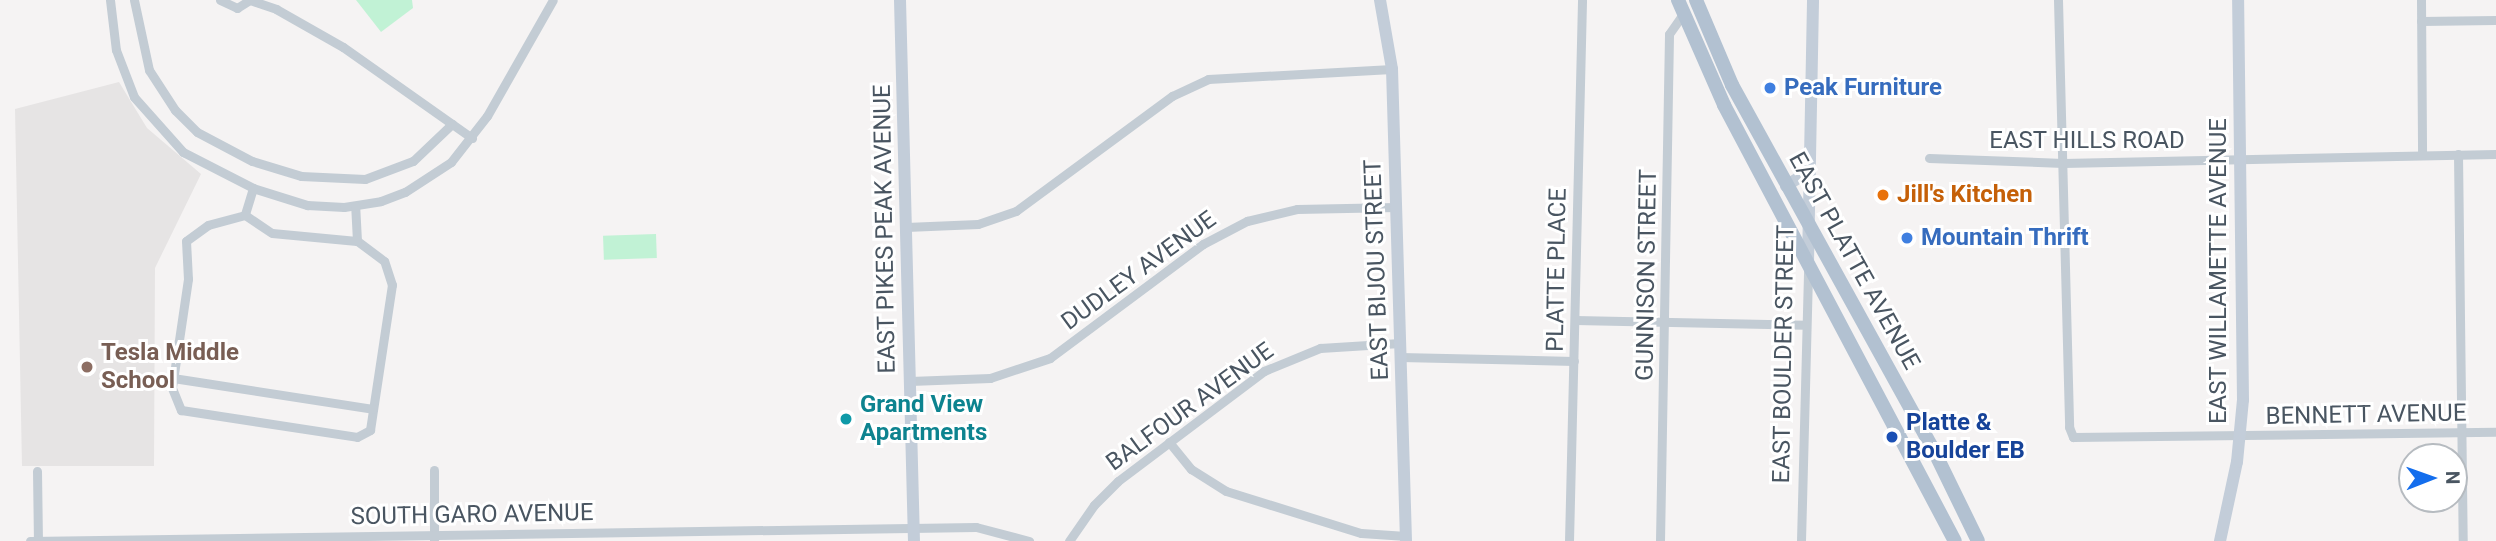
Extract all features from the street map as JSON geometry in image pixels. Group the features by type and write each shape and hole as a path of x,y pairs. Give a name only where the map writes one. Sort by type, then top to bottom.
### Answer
{"main road":[{"name":"EAST PLATTE AVENUE","path":"1696,0 1714,47 1786,186 1937,457 1978,541"},
{"name":"EAST PLATTE AVENUE","path":"1681,7 1724,105 1955,541"},
{"path":"1681,7 1714,47"}],"street":[{"path":"110,0 116,50 139,105 190,158 253,188 307,205 355,206 382,201 419,184 441,170 471,138 553,0"},
{"path":"134,0 149,70 174,110 197,132 252,161 301,176 365,179 413,161 452,124"},
{"path":"220,0 237,8 250,0 276,9 344,47 471,138"},
{"name":"EAST PIKES PEAK AVENUE","path":"900,0 914,534"},
{"name":"EAST BIJOU STREET","path":"1380,0 1392,69 1406,538"},
{"name":"PLATTE PLACE","path":"1569,541 1582,0"},
{"name":"EAST BOULDER STREET","path":"1801,541 1813,0"},
{"path":"2057,0 2063,163"},
{"name":"EAST WILLAMETTE AVENUE","path":"2220,541 2239,436 2241,159 2238,0"},
{"path":"2421,0 2422,155"},
{"name":"GUNNISON STREET","path":"1660,541 1666,322 1669,34 1681,7"},
{"path":"2421,21 2496,20"},
{"path":"906,227 970,225 1016,211 1172,96 1208,79 1392,69"},
{"path":"2458,154 2463,541"},
{"name":"EAST HILLS ROAD","path":"1929,158 2063,163 2496,154"},
{"name":"BENNETT AVENUE","path":"2063,163 2070,433 2080,439 2496,432"},
{"path":"1786,186 1809,171"},
{"path":"245,215 253,188"},
{"path":"355,206 356,241"},
{"name":"DUDLEY AVENUE","path":"910,381 990,378 1050,358 1203,244 1247,221 1297,209 1396,207"},
{"path":"245,215 272,233 356,241 384,261 393,285 370,430 357,437 181,410 172,396 188,279 186,241 208,225 245,215"},
{"path":"1575,320 1805,325"},
{"name":"BALFOUR AVENUE","path":"1069,541 1094,505 1169,442 1264,371 1293,356 1334,346 1399,343"},
{"path":"1400,357 1574,361"},
{"path":"173,378 373,409"},
{"path":"1169,442 1191,469 1226,491 1361,533 1406,538"},
{"path":"434,470 434,538"},
{"path":"37,471 38,541"},
{"name":"SOUTH GARO AVENUE","path":"30,541 914,534 984,527 1029,541"}],"shaded area":[{"name":"Tesla Middle School","path":"119,82 147,128 201,174 155,268 154,466 22,466 15,109"}],"green space":[{"path":"356,0 412,0 413,8 381,32"},
{"path":"656,234 657,258 604,260 603,236"}],"place":[{"name":"Peak Furniture","path":"1770,88"},
{"name":"Jill's Kitchen","path":"1883,195"},
{"name":"Mountain Thrift","path":"1907,238"},
{"name":"Tesla Middle School","path":"87,367"},
{"name":"Grand View Apartments","path":"846,419"},
{"name":"Platte & Boulder EB","path":"1892,437"}]}
